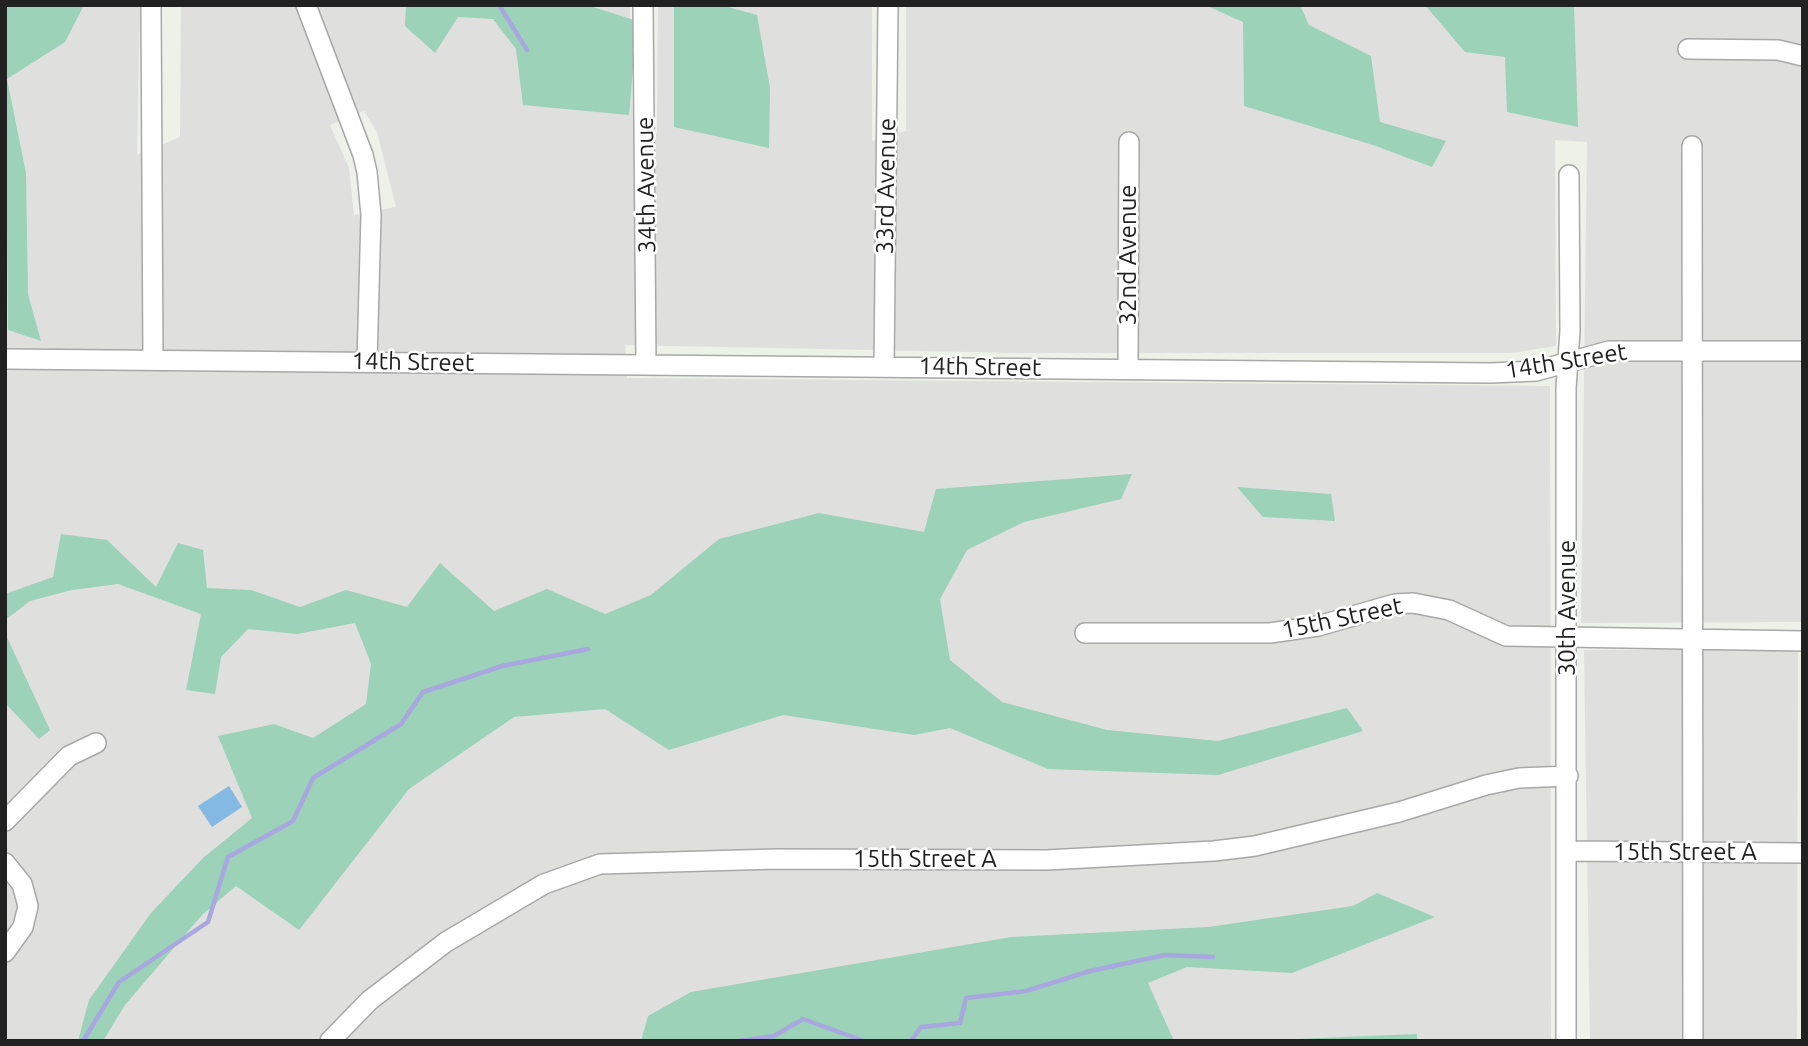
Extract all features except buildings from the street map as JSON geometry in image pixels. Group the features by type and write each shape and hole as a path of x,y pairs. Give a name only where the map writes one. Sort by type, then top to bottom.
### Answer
{"street":[{"path":"151,5 153,360"},
{"path":"306,5 367,172 371,215 367,362"},
{"name":"34th Avenue","path":"643,5 646,365"},
{"name":"33rd Avenue","path":"884,366 888,5"},
{"path":"1688,49 1778,50 1803,56"},
{"name":"32nd Avenue","path":"1128,369 1129,142"},
{"path":"1692,146 1693,1041"},
{"name":"30th Avenue","path":"1566,1041 1569,175"},
{"name":"14th Street","path":"5,359 1510,373 1536,371 1567,360 1609,351 1803,351"},
{"name":"15th Street","path":"1086,634 1270,633 1318,626 1373,609 1413,603 1448,610 1506,636 1803,641"},
{"path":"5,821 69,756 96,743"},
{"name":"15th Street A","path":"330,1041 370,1000 446,942 544,884 600,863 776,859 1047,860 1214,851 1255,846 1399,813 1486,785 1518,778 1567,776"},
{"name":"15th Street A","path":"1567,851 1803,853"},
{"path":"5,863 22,884 27,897 27,914 23,927 5,952"}],"shaded area":[{"path":"5,5 140,5 137,155 180,137 181,5 630,5 633,124 657,133 658,5 872,5 872,141 906,131 906,5 1803,5 1803,622 1581,623 1587,142 1555,140 1556,346 1512,353 1019,353 625,345 627,378 1550,386 1551,1041 5,1041","holes":["364,111 377,132 396,207 354,215 349,168 330,125"]},
{"path":"1584,650 1798,650 1797,1041 1590,1041"},
{"path":"229,786 242,807 212,827 198,806"}],"green space":[{"path":"5,5 84,5 65,42 7,79 26,173 28,294 41,341 8,330"},
{"path":"406,5 587,5 637,21 629,115 523,105 516,49 493,19 458,17 435,53 405,26"},
{"path":"674,5 721,5 757,15 770,88 769,148 674,127"},
{"path":"1205,5 1300,5 1309,25 1371,56 1380,122 1446,141 1432,167 1373,145 1244,106 1243,22"},
{"path":"1425,5 1574,5 1578,127 1507,112 1505,57 1465,52"},
{"path":"1132,474 1121,499 1024,522 967,550 940,599 950,660 1002,702 1107,730 1218,741 1347,708 1363,731 1218,775 1048,769 950,728 914,735 783,715 669,750 605,709 514,717 409,789 299,930 236,886 202,915 125,1005 103,1041 78,1041 89,1000 151,913 203,858 252,818 218,736 274,724 313,738 366,704 371,664 355,623 297,634 248,629 221,657 215,694 186,690 201,614 118,584 72,590 30,601 5,620 5,594 53,577 61,534 107,540 156,587 178,543 203,550 207,588 251,590 300,607 346,590 407,607 440,563 494,611 547,589 605,614 651,595 719,539 819,513 924,532 936,489"},
{"path":"1237,487 1331,494 1335,521 1263,517"},
{"path":"5,633 50,730 39,739 5,703"},
{"path":"1377,893 1435,917 1292,973 1187,967 1148,983 1174,1041 641,1041 648,1016 691,992 1011,937 1208,927 1353,906"},
{"path":"1417,1034 1417,1041 1265,1041 1272,1040"}],"waterway":[{"path":"499,5 527,50"},
{"path":"83,1041 119,982 208,922 228,857 293,821 313,778 401,724 423,692 502,666 588,649"},
{"path":"911,1041 921,1027 960,1023 966,998 1026,991 1090,971 1165,955 1213,957"},
{"path":"738,1041 774,1036 803,1019 864,1041"}]}
